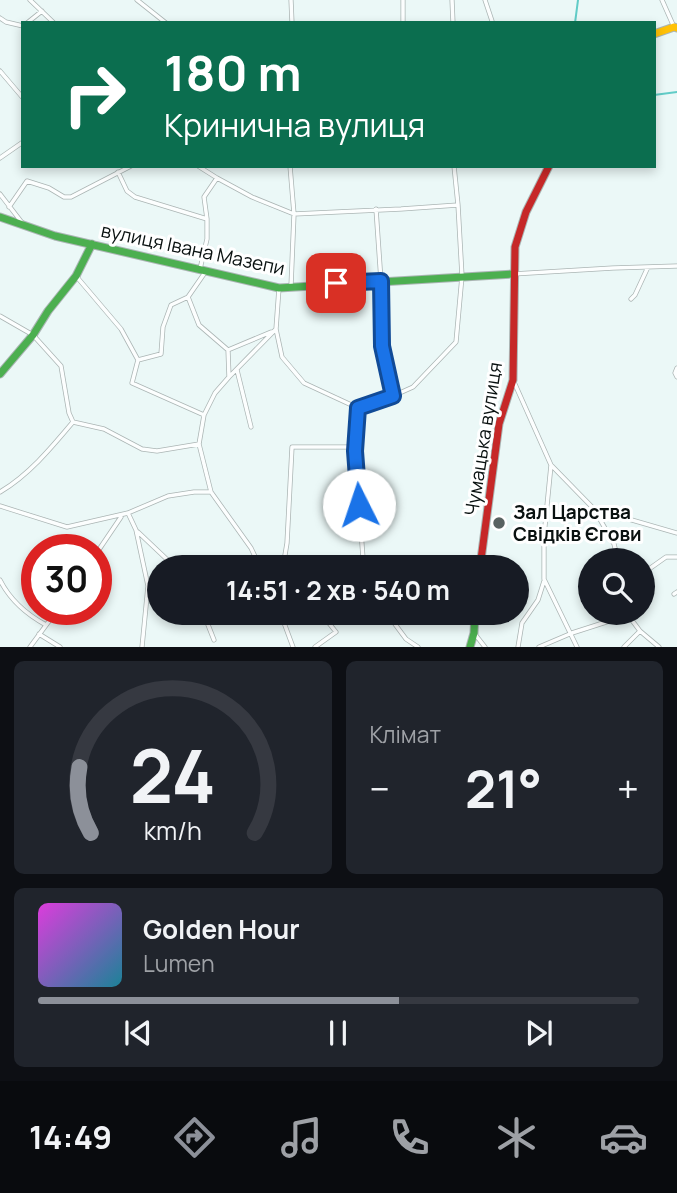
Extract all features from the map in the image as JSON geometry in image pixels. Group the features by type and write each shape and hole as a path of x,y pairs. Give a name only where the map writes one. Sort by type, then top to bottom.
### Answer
{"street":[{"path":"30,0 52,21"},
{"path":"137,0 163,21"},
{"path":"291,0 292,21"},
{"path":"403,0 403,21"},
{"path":"452,0 453,21"},
{"path":"485,0 492,21"},
{"path":"656,33 676,28 662,0"},
{"path":"30,21 42,11"},
{"path":"0,18 21,26"},
{"path":"0,71 21,96"},
{"path":"0,158 21,143"},
{"path":"9,207 27,181 49,188 64,197 71,197 127,168"},
{"path":"201,168 252,197 294,214 458,205"},
{"path":"290,168 294,214 291,286"},
{"path":"279,288 275,330 282,357 304,383 358,408 413,387 456,342 462,276 454,168"},
{"name":"Чумацька вулиця","path":"482,555 499,424 513,380 515,247 526,212 548,168"},
{"path":"118,172 127,191 135,197 207,219"},
{"path":"138,360 161,354 163,327 171,305 188,297 203,270 207,239 204,197 217,178"},
{"path":"0,194 23,224"},
{"path":"376,209 382,346 393,396"},
{"name":"вулиця Івана Мазепи","path":"0,217 55,236 279,288 677,266"},
{"path":"0,374 33,335 76,276 92,244"},
{"path":"631,299 648,267"},
{"path":"76,276 121,329 138,360 132,383 204,415"},
{"path":"188,297 199,325 228,350 229,377"},
{"path":"0,316 33,335 61,366 69,414 73,422"},
{"path":"228,350 275,330"},
{"path":"254,555 211,492 199,444 204,415 215,393 275,330"},
{"path":"677,368 677,377"},
{"path":"237,370 251,427"},
{"path":"513,380 551,465 594,509 615,548"},
{"path":"358,408 356,447 363,555"},
{"path":"73,422 104,429 142,449 157,451 199,444"},
{"path":"0,492 49,452 73,422"},
{"path":"285,555 292,447 356,447"},
{"path":"518,647 522,623 538,600 544,579 544,536 551,465"},
{"path":"109,534 120,517 168,496 211,492"},
{"path":"0,506 67,527 128,513"},
{"path":"594,509 677,533"},
{"path":"128,513 136,530 148,586 142,647"},
{"path":"136,530 162,555"},
{"path":"655,564 666,557 677,558"},
{"path":"544,579 578,647"},
{"path":"0,580 21,608"},
{"path":"30,647 46,625"},
{"path":"208,625 214,640"},
{"path":"285,625 293,647"},
{"path":"315,647 335,632 330,625"},
{"path":"396,625 406,639 418,647"},
{"path":"470,647 474,625"},
{"path":"539,647 594,625"},
{"path":"636,625 659,647"},
{"path":"624,647 640,631"},
{"path":"474,633 485,647"},
{"path":"40,634 60,647"}],"waterway":[{"path":"575,21 578,0"},
{"path":"656,95 677,92"}],"traffic: fast":[{"path":"0,217 55,236 279,288 513,274"},
{"path":"0,374 33,335 76,276 92,244"},
{"path":"470,647 474,625"}],"traffic: slow":[{"path":"656,33 677,28"}],"traffic: jam":[{"path":"482,555 499,424 513,380 515,247 526,212 548,168"}],"place":[{"name":"Зал Царства Свідків Єгови","path":"499,523"}],"route":[{"path":"336,283 381,281 382,346 393,396 358,408 355,451 359,505"}]}
